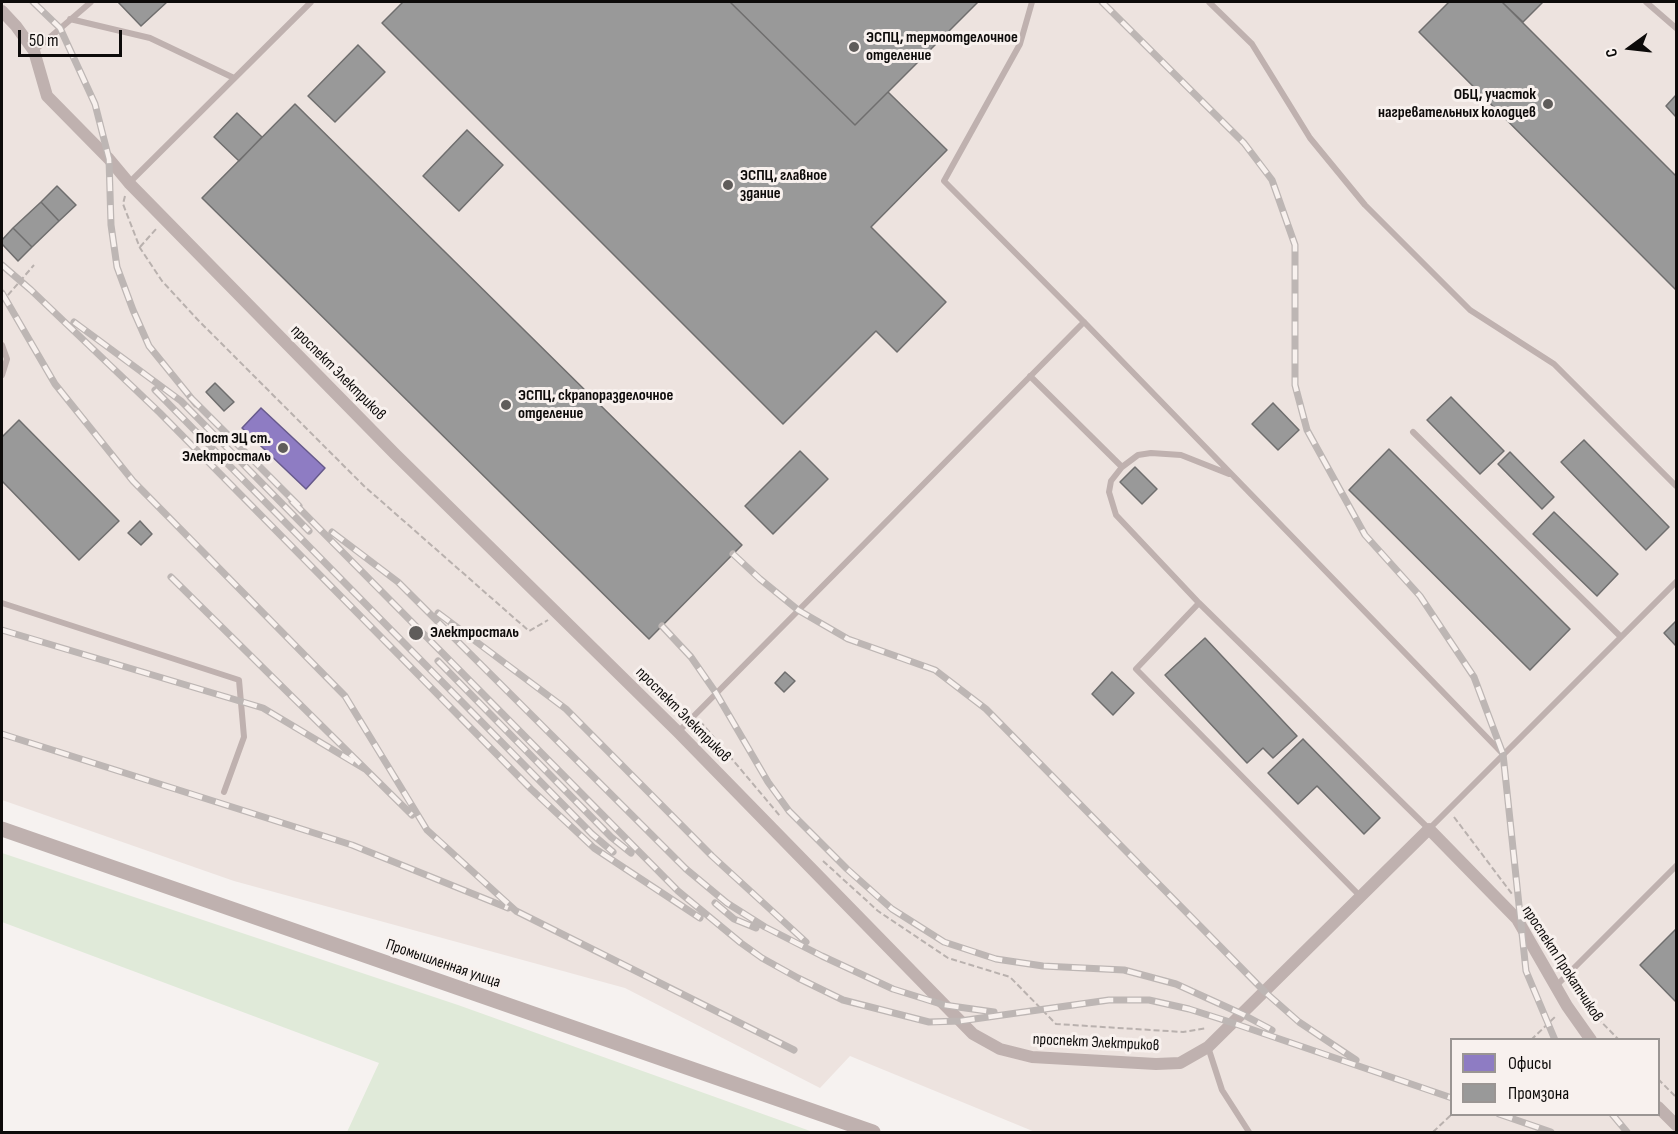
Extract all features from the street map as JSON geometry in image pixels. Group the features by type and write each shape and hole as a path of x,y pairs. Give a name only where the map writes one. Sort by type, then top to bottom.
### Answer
{"street":[{"name":"проспект Электриков","path":"2,11 33,51 47,96 109,159 164,220 386,445 678,732 973,1034 1000,1049 1032,1057 1156,1064 1180,1063 1208,1047 1429,829"},
{"name":"Промышленная улица","path":"2,829 873,1132"},
{"name":"проспект Прокатчиков","path":"1429,829 1517,919 1567,1006 1590,1038"},
{"path":"1660,1108 1677,1125"}],"lane":[{"path":"33,51 91,2"},
{"path":"129,183 310,2"},
{"path":"1032,2 1020,44 944,181 1503,754"},
{"path":"1209,2 1252,44 1310,138 1365,205 1470,309 1554,364 1677,486"},
{"path":"1646,2 1677,28"},
{"path":"70,19 150,38 234,78"},
{"path":"678,732 1084,322"},
{"path":"2,345 7,359 2,375"},
{"path":"1030,376 1122,467"},
{"path":"1413,432 1621,637"},
{"path":"1233,475 1181,455 1151,453 1138,455 1122,467 1111,481 1109,492 1116,515 1199,603 1429,829 1677,582"},
{"path":"2,603 239,680 244,737 224,792"},
{"path":"1199,603 1136,669 1361,897"},
{"path":"1556,986 1677,866"},
{"path":"1208,1047 1222,1090 1249,1132"}],"path":[{"path":"129,183 123,204 140,248 169,289 364,486 529,631 558,614"},
{"path":"140,248 164,220"},
{"path":"2,302 34,265"},
{"path":"695,714 781,817"},
{"path":"819,856 878,911 940,953 948,958 1010,977 1056,1024 1183,1032 1212,1027 1227,1029"},
{"path":"1533,1038 1577,997"},
{"path":"1660,1080 1677,1097"},
{"path":"1433,1132 1450,1116"}],"shaded area":[{"path":"2,2 1676,2 1676,1132 1035,1132 850,1056 820,1088 625,988 234,881 2,800"}],"green space":[{"path":"2,853 458,1005 813,1132 347,1132 379,1063 2,922"}],"building: Офисы":[{"name":"Пост ЭЦ ст. Электросталь","path":"261,408 325,468 306,489 242,428"}],"building: Промзона":[{"path":"118,2 167,2 141,26"},
{"name":"ЭСПЦ, главное здание","path":"403,2 730,2 855,125 888,92 947,150 871,227 946,302 897,352 876,331 783,424 382,23"},
{"name":"ЭСПЦ, термоотделочное отделение","path":"730,2 978,2 855,125"},
{"name":"ОБЦ, участок нагревательных колодцев","path":"1449,2 1502,2 1676,176 1676,290 1419,32"},
{"path":"1502,2 1543,2 1523,22"},
{"path":"358,45 385,72 335,122 308,96"},
{"path":"1676,95 1676,117 1666,106"},
{"name":"ЭСПЦ, скрапоразделочное отделение","path":"295,104 742,545 649,639 202,198"},
{"path":"237,113 262,137 239,161 214,137"},
{"path":"467,130 503,165 459,211 423,176"},
{"path":"57,186 76,205 59,221 41,202"},
{"path":"41,202 59,221 32,247 13,228"},
{"path":"13,228 32,247 18,261 2,244 2,240"},
{"path":"215,383 234,402 224,411 206,392"},
{"path":"1451,397 1504,451 1480,474 1427,420"},
{"path":"1273,403 1299,430 1278,450 1252,424"},
{"path":"19,420 119,521 79,560 2,481 2,437"},
{"path":"1584,440 1669,527 1646,550 1561,462"},
{"path":"1389,449 1570,629 1530,670 1349,490"},
{"path":"800,451 828,479 773,534 745,506"},
{"path":"1510,452 1554,497 1542,509 1498,464"},
{"path":"1135,467 1157,489 1142,504 1120,482"},
{"path":"1554,512 1618,574 1597,596 1533,534"},
{"path":"140,521 152,534 141,545 128,533"},
{"path":"1676,621 1676,646 1664,633"},
{"path":"1205,638 1297,736 1273,758 1263,748 1247,763 1165,675"},
{"path":"785,672 795,681 784,692 775,683"},
{"path":"1112,672 1134,693 1113,715 1092,694"},
{"path":"1303,739 1380,818 1364,834 1317,786 1298,804 1268,773"},
{"path":"1676,929 1676,1002 1640,965"}],"railway":[{"path":"33,2 60,28 95,104 109,159 111,225 117,267 133,310 149,346 196,404"},
{"path":"1102,2 1244,143 1272,180 1295,245 1295,385 1307,430 1365,535 1420,596 1474,677 1503,754 1526,971 1554,1038"},
{"path":"2,265 160,413 531,789 594,848 700,918"},
{"path":"2,293 55,384 133,481 345,696 427,830 516,911 794,1050"},
{"path":"74,322 181,401 309,531"},
{"path":"155,390 592,834 613,852"},
{"path":"190,397 299,506"},
{"path":"292,501 678,891 741,943 798,978 843,1000 929,1022 960,1021 1109,1000 1149,1000 1189,1009 1233,1023 1450,1097"},
{"path":"332,532 398,582 686,869 727,903 765,927 893,989 944,1005 994,1012"},
{"path":"733,554 798,610 848,639 935,670 986,709 1265,992 1299,1022 1356,1060"},
{"path":"171,577 412,815"},
{"path":"438,613 566,709 712,856 806,942"},
{"path":"662,626 691,657 716,693 768,782 789,811 847,869 892,909 944,942 996,959 1043,966 1124,970 1176,984 1272,1030"},
{"path":"2,630 263,708 365,769"},
{"path":"438,661 611,837 631,853"},
{"path":"2,734 352,845 508,908"},
{"path":"715,903 734,919 756,928"},
{"path":"1505,1116 1551,1132"},
{"path":"1614,1116 1627,1132"}],"place":[{"name":"ЭСПЦ, термоотделочное отделение","path":"854,47"},
{"name":"ОБЦ, участок нагревательных колодцев","path":"1548,104"},
{"name":"ЭСПЦ, главное здание","path":"728,185"},
{"name":"ЭСПЦ, скрапоразделочное отделение","path":"506,405"},
{"name":"Пост ЭЦ ст. Электросталь","path":"283,448"},
{"name":"Электросталь","path":"416,633"}]}
